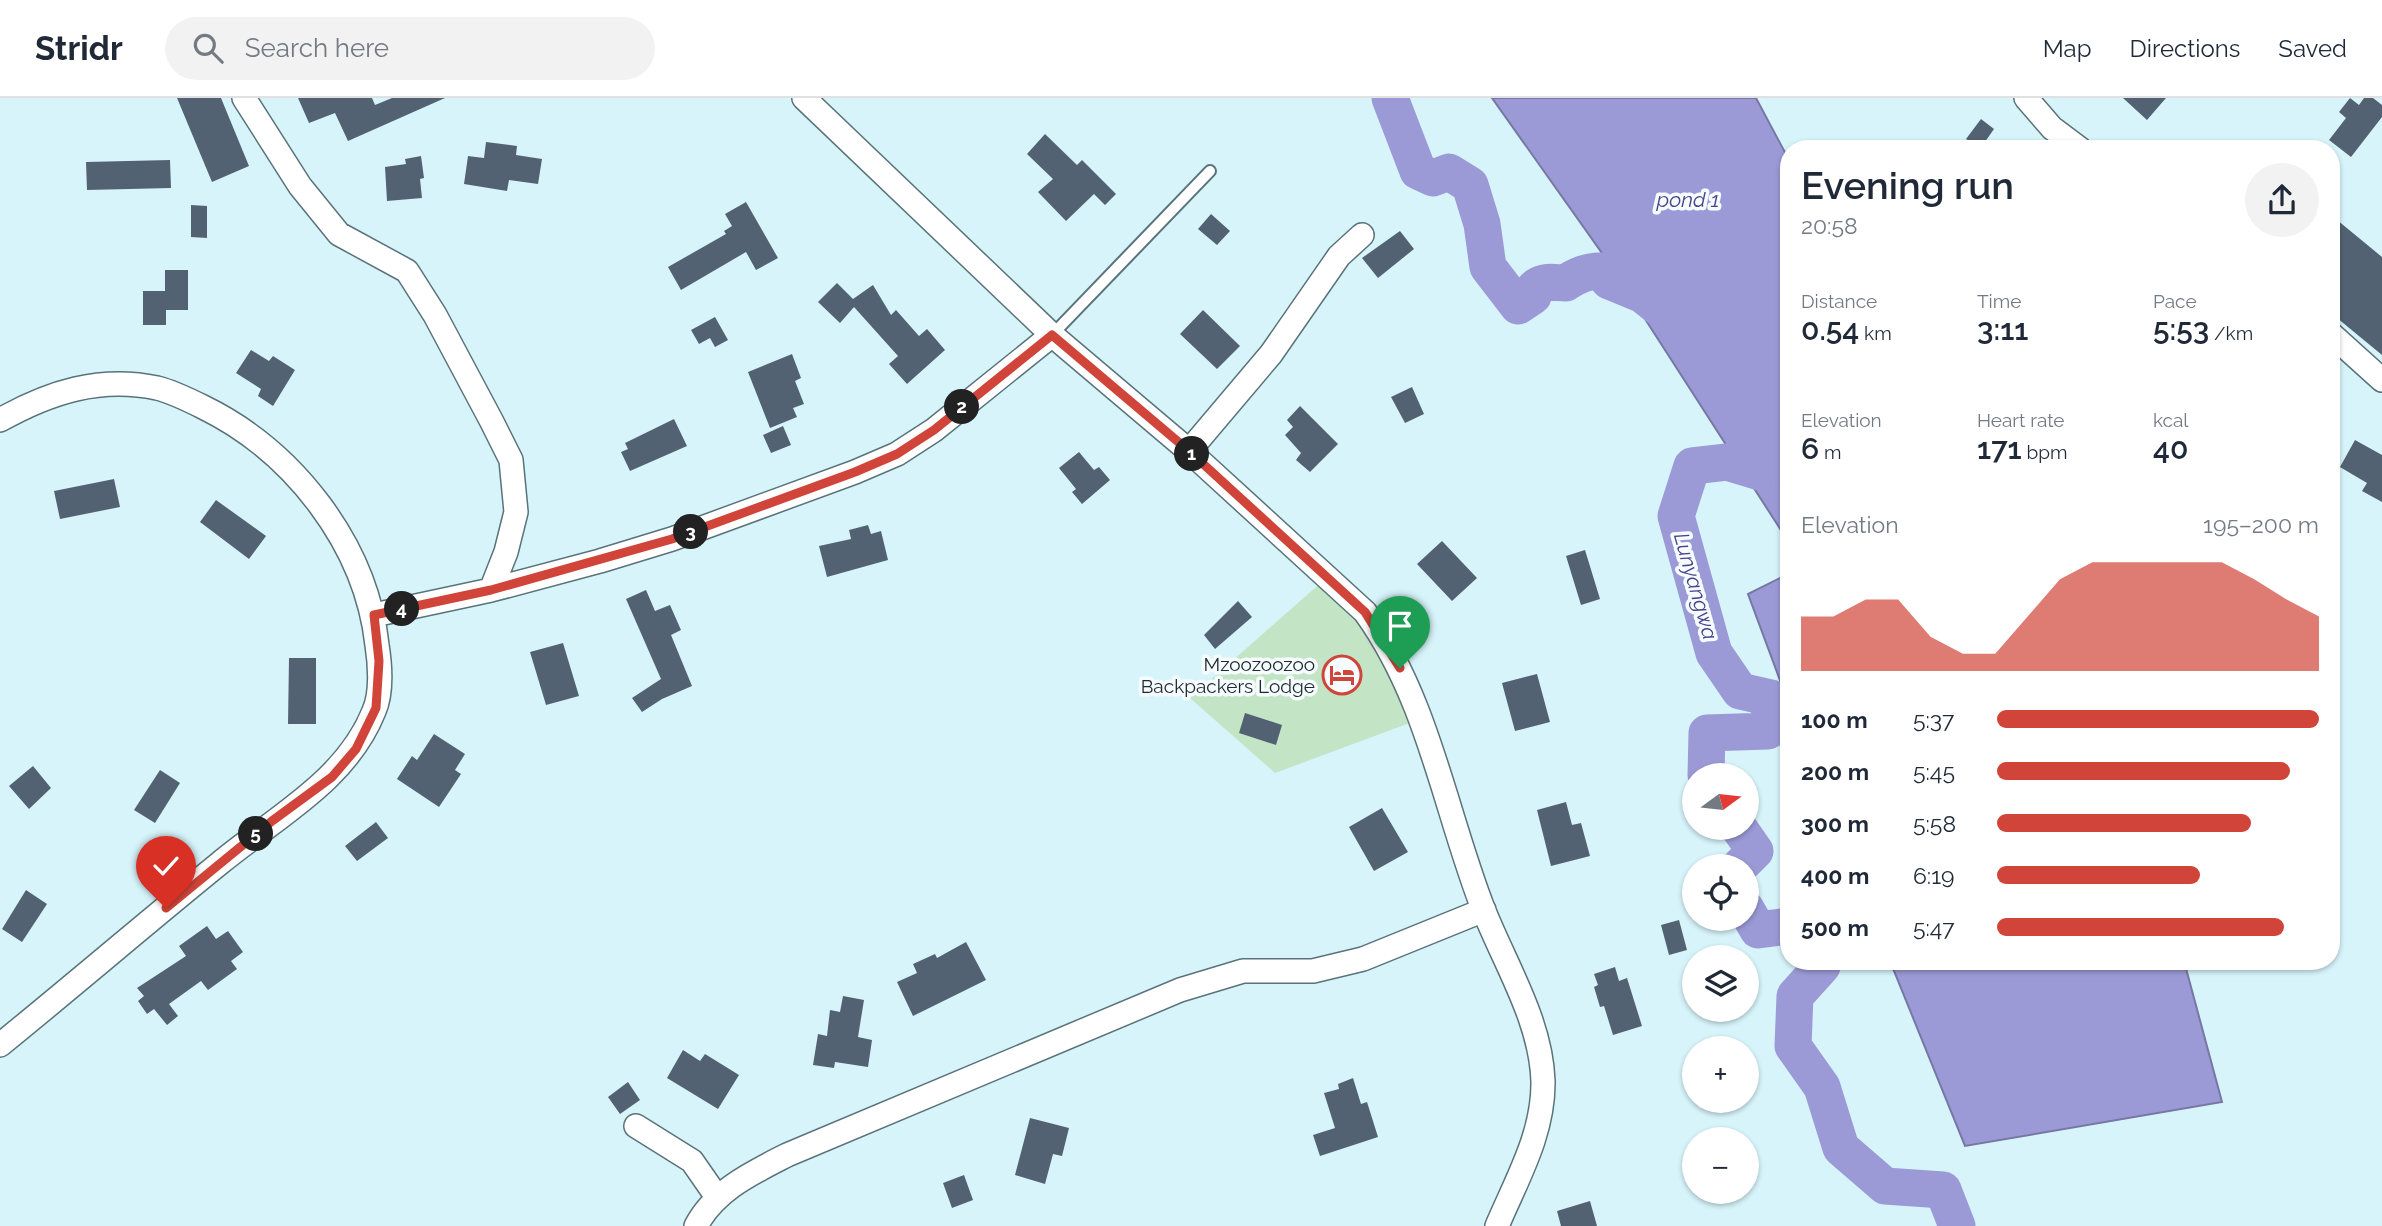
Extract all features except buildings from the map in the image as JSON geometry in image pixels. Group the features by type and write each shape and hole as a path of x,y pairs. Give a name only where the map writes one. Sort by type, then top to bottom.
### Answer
{"street":[{"path":"244,98 300,186 340,234 407,271 435,315 492,422 511,460 516,512 506,552 491,590"},
{"path":"804,98 1052,335 1189,451 1365,612 1383,636 1400,668 1428,741 1484,910 1538,1040 1543,1081 1539,1127 1497,1226"},
{"path":"2026,98 2053,128 2068,140"},
{"path":"1189,451 1271,354 1339,256 1362,235"},
{"path":"374,615 491,590 672,539 897,454 934,430 1052,335"},
{"path":"2340,342 2382,380"},
{"path":"0,420 28,404 73,387 122,383 160,389 232,421 267,447 328,515 354,563 374,615 379,661 376,708 356,749 332,777 221,862 0,1045"},
{"path":"696,1226 704,1210 717,1197 752,1173 788,1155 1180,990 1243,971 1313,971 1363,959 1484,910"},
{"path":"636,1126 692,1161 717,1197"}],"lane":[{"path":"1052,335 1210,172"}],"green space":[{"path":"1324,580 1356,608 1415,721 1275,773 1190,698"}],"water":[{"name":"pond 1","path":"1492,98 1756,98 1780,143 1780,529 1609,263"},
{"path":"1780,578 1780,680 1748,594"},
{"path":"1894,970 2186,970 2222,1102 1965,1146"}],"waterway":[{"name":"Lunyangwa","path":"1390,98 1418,171 1433,178 1449,172 1470,185 1482,224 1488,267 1518,306 1533,296 1533,290 1540,284 1566,283 1583,274 1597,271 1601,271 1609,281 1643,295 1658,307 1666,299"},
{"name":"Lunyangwa","path":"1706,763 1707,733 1768,731 1771,698 1740,691 1714,653 1676,516 1692,466 1727,462 1760,472 1779,450"},
{"name":"Lunyangwa","path":"1747,840 1755,851 1752,854"},
{"name":"Lunyangwa","path":"1759,930 1780,927"},
{"name":"Lunyangwa","path":"1818,970 1795,996 1793,1046 1822,1087 1841,1148 1885,1186 1943,1190 1957,1226"}],"place":[{"name":"Mzoozoozoo Backpackers Lodge","path":"1342,675"}],"route":[{"path":"166,908 272,821 332,777 356,749 376,708 379,661 374,615 491,590 600,561 672,539 855,472 897,454 934,430 1052,335 1189,451 1365,612 1383,636 1400,668"}]}
